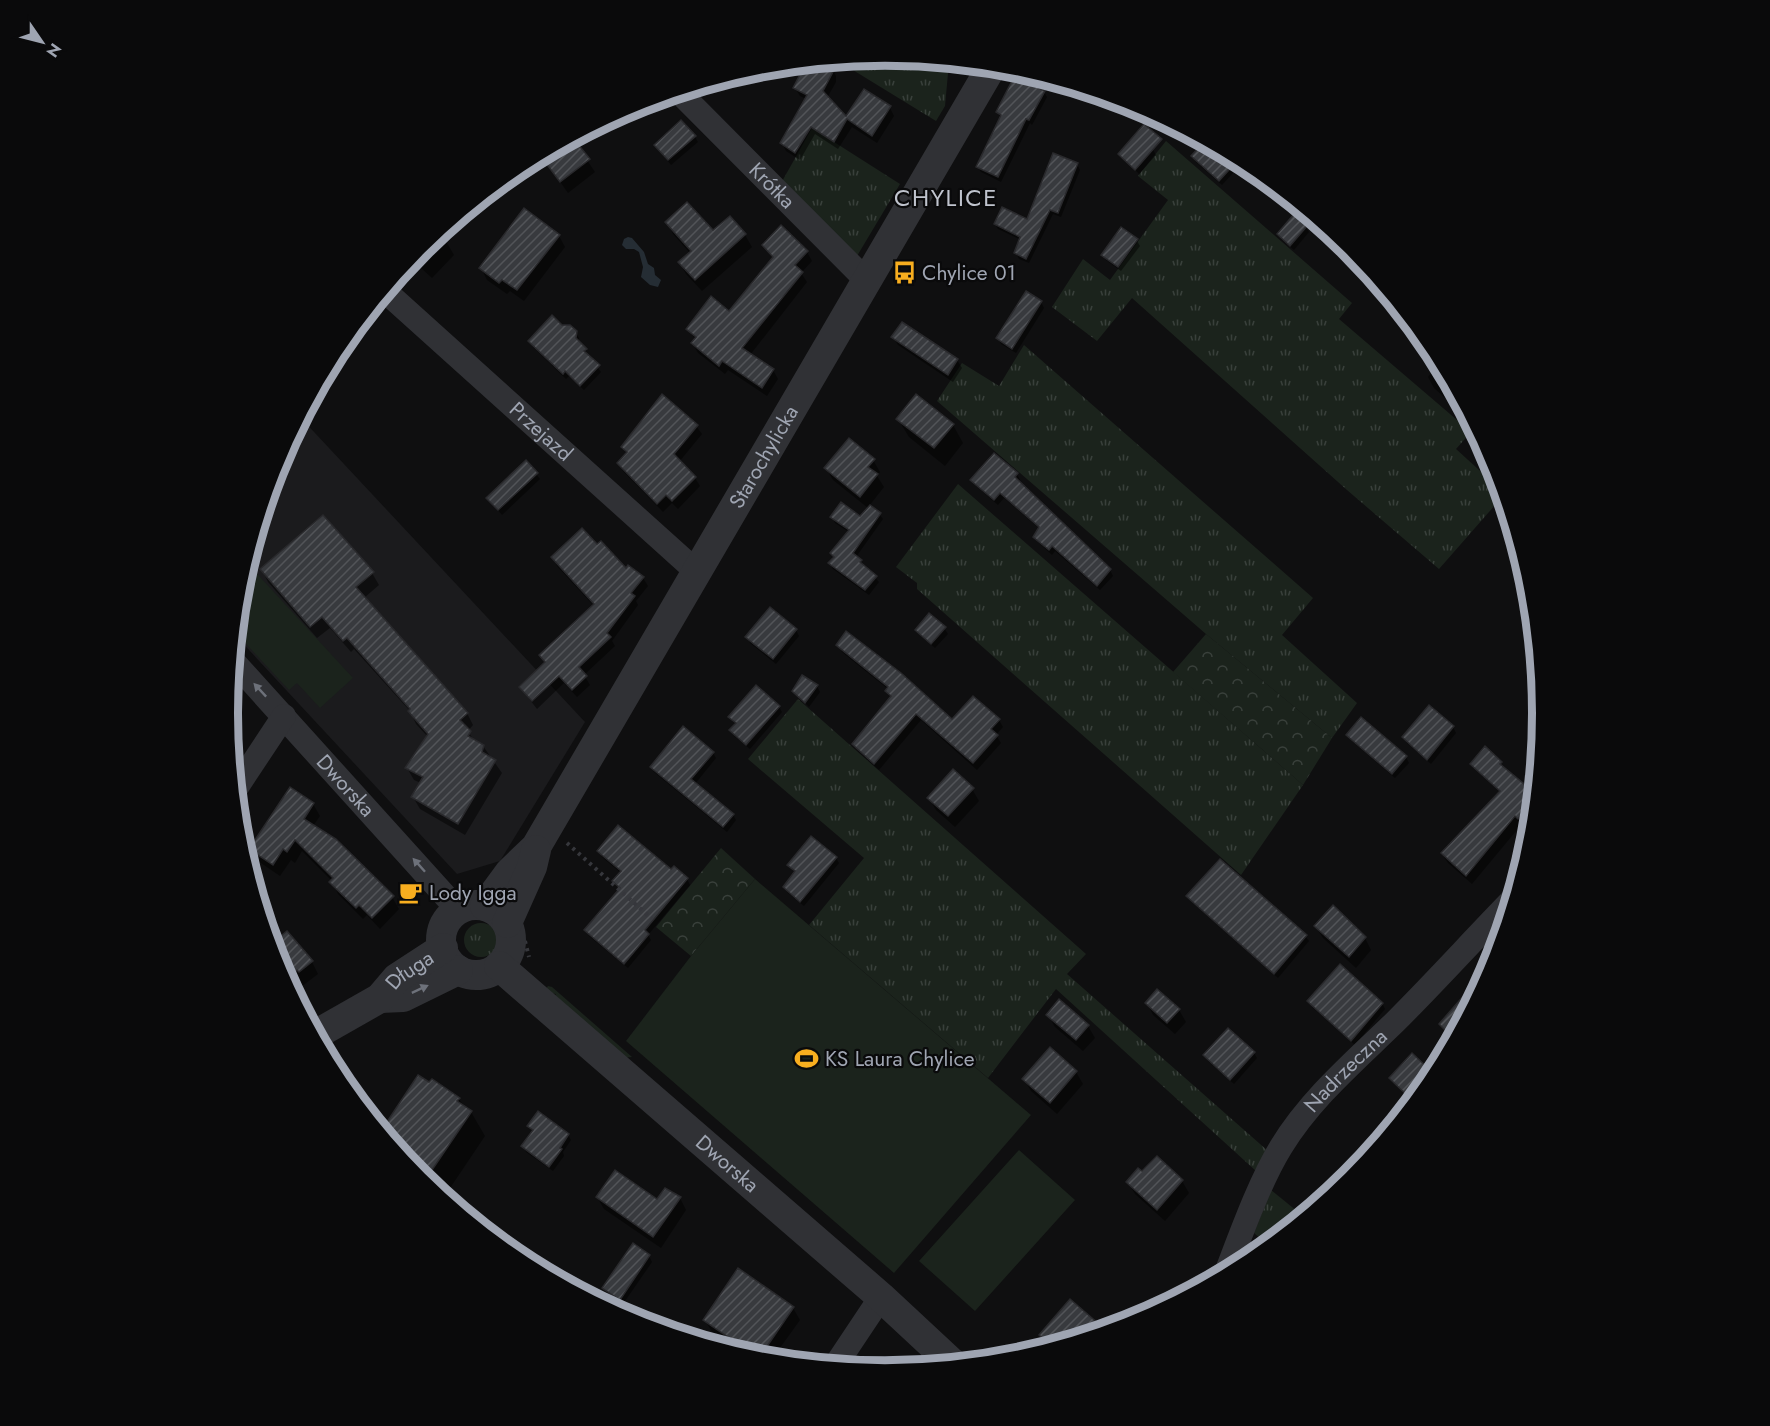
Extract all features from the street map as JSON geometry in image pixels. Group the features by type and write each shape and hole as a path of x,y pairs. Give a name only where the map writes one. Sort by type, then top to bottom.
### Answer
{"street":[{"name":"Starochylicka","path":"483,913 532,867 550,844 697,572 987,75"},
{"name":"Krótka","path":"685,98 866,280"},
{"name":"Przejazd","path":"391,296 697,572"},
{"name":"Dworska","path":"239,668 284,716 483,913"},
{"path":"242,780 284,716"},
{"name":"Nadrzeczna","path":"1232,1259 1266,1177 1280,1148 1296,1124 1320,1095 1501,912"},
{"path":"483,913 511,934 510,946 499,966 479,975 468,974 450,959 442,933 445,923 483,913"},
{"name":"Długa","path":"322,1031 380,998 403,997 450,959"},
{"name":"Dworska","path":"499,966 881,1297 945,1357"},
{"path":"840,1359 881,1297"}],"path":[{"path":"550,844 651,919"}],"shaded area":[{"path":"632,238 644,252 648,264 654,268 655,275 661,280 658,287 650,285 641,277 643,267 639,252 626,249 622,245 624,239"},
{"path":"307,424 585,722 500,861 457,874 242,643 250,587 272,505 287,465"}],"green space":[{"path":"848,67 927,67 948,70 945,106 936,121"},
{"path":"812,128 900,184 857,256 780,185"},
{"path":"1166,141 1352,303 1339,319 1465,427 1469,435 1456,449 1488,478 1497,503 1439,569 1132,298 1097,341 1052,307 1083,259 1110,280 1168,200 1138,176"},
{"path":"1024,345 1313,598 1282,635 1357,703 1332,738 1206,634 937,401 962,363 999,386"},
{"path":"958,484 1303,785 1241,875 917,589 917,583 896,567"},
{"path":"254,571 353,678 320,708 297,683 289,690 243,640"},
{"path":"1206,634 1332,738 1303,785 1173,672"},
{"path":"798,699 1086,954 1067,974 1268,1151 1256,1171 1056,989 988,1078 809,925 864,858 748,759"},
{"path":"721,848 755,879 691,956 656,927"},
{"name":"KS Laura Chylice","path":"755,879 1031,1115 894,1273 626,1041 691,956"},
{"path":"481,923 493,928 498,940 493,952 481,957 469,952 464,940 469,928"},
{"path":"548,986 552,987 632,1057 621,1058 554,998 556,994 546,989"},
{"path":"1019,1150 1075,1200 975,1311 919,1261"},
{"path":"1271,1190 1297,1211 1261,1239 1254,1233"}],"building":[{"path":"835,68 823,91 846,116 864,89 891,106 872,136 847,119 834,142 811,127 795,153 780,143 807,95 793,88 801,72"},
{"path":"1013,79 1029,82 1045,91 1029,120 1026,119 998,177 976,167 1001,115 996,112"},
{"path":"681,120 696,136 668,160 654,145"},
{"path":"1144,124 1162,139 1135,170 1118,154"},
{"path":"578,144 590,159 560,182 546,163"},
{"path":"1199,148 1231,167 1219,181 1191,156"},
{"path":"1053,153 1078,163 1058,213 1050,210 1026,259 1014,253 1020,237 994,224 1002,207 1027,219"},
{"path":"687,202 713,230 730,216 746,234 695,280 678,262 691,251 665,222"},
{"path":"524,208 560,235 517,290 502,280 499,283 479,268"},
{"path":"1294,214 1307,226 1290,246 1277,234"},
{"path":"781,225 808,251 795,265 803,272 742,348 774,369 762,388 722,361 719,366 691,343 696,337 686,329 711,296 729,311 773,257 762,245"},
{"path":"1121,227 1138,239 1118,267 1101,255"},
{"path":"1026,291 1042,301 1012,349 996,338"},
{"path":"552,315 562,325 570,325 577,331 576,338 587,349 584,351 600,365 580,386 565,371 563,374 528,341"},
{"path":"902,322 958,359 948,375 891,337"},
{"path":"662,394 698,425 674,454 696,477 672,501 666,495 657,504 617,463 627,452 621,447"},
{"path":"916,394 954,424 934,448 896,419"},
{"path":"849,438 875,459 868,467 878,474 860,497 824,468"},
{"path":"994,453 1018,473 1015,477 1111,569 1097,586 1052,546 1049,550 1033,537 1039,527 1000,493 994,500 970,480"},
{"path":"526,460 538,473 498,510 486,498"},
{"path":"841,502 860,516 870,505 881,513 853,553 877,576 865,590 828,563 834,557 830,553 849,530 830,517"},
{"path":"323,515 374,572 356,587 468,713 460,720 471,731 468,736 484,745 482,752 496,760 458,824 411,797 423,777 405,768 428,734 408,711 410,709 347,638 343,641 322,617 310,627 260,569"},
{"path":"582,528 597,544 601,541 626,568 628,565 644,577 631,593 635,596 607,633 611,637 579,667 587,676 572,690 559,676 532,701 519,687 545,662 539,655 594,604 551,557"},
{"path":"770,607 797,629 773,659 745,637"},
{"path":"929,613 946,627 931,644 915,630"},
{"path":"846,631 901,673 952,719 973,696 1000,719 991,729 998,735 973,763 916,714 874,764 852,744 891,696 885,691 888,687 836,645"},
{"path":"802,675 818,685 805,703 792,691"},
{"path":"756,685 780,706 746,745 729,730 736,723 728,717"},
{"path":"1429,705 1454,726 1427,760 1402,737"},
{"path":"1361,717 1407,756 1392,774 1346,735"},
{"path":"683,726 714,752 691,779 734,814 723,827 650,767"},
{"path":"1485,746 1502,762 1500,764 1527,787 1524,812 1518,819 1515,816 1466,876 1441,853 1500,791 1470,764"},
{"path":"953,769 974,788 948,816 927,798"},
{"path":"290,787 314,803 304,819 336,839 394,896 372,918 359,905 356,908 329,882 333,878 295,840 287,852 283,849 273,865 253,852 252,845"},
{"path":"618,825 671,869 674,866 688,878 645,930 649,934 624,964 584,930 620,888 612,881 621,871 597,851"},
{"path":"811,836 837,857 800,902 783,887 795,871 787,865"},
{"path":"1220,859 1307,935 1274,974 1186,896"},
{"path":"1333,905 1366,937 1349,957 1314,926"},
{"path":"287,931 313,961 299,972 297,970 293,974 278,938"},
{"path":"1340,964 1383,1003 1351,1041 1307,1001"},
{"path":"1470,988 1447,1032 1439,1024"},
{"path":"1157,989 1180,1009 1167,1023 1145,1003"},
{"path":"1059,999 1089,1025 1076,1040 1046,1015"},
{"path":"1228,1028 1255,1052 1230,1080 1203,1055"},
{"path":"1050,1047 1077,1071 1050,1103 1022,1079"},
{"path":"1412,1053 1426,1067 1407,1095 1389,1078"},
{"path":"418,1075 429,1082 432,1079 460,1098 457,1101 472,1111 430,1172 386,1124"},
{"path":"538,1111 569,1134 549,1167 521,1146 533,1130 527,1126"},
{"path":"1157,1156 1183,1180 1157,1210 1126,1182 1138,1168 1142,1171"},
{"path":"615,1170 657,1199 665,1188 681,1197 653,1237 596,1197"},
{"path":"633,1243 650,1255 620,1300 602,1288"},
{"path":"738,1268 794,1307 765,1349 736,1342 703,1320"},
{"path":"1070,1299 1099,1324 1044,1340 1039,1335"}],"place":[{"name":"Chylice 01","path":"904,273"},
{"name":"Lody Igga","path":"411,893"},
{"name":"KS Laura Chylice","path":"807,1059"}],"district":[{"name":"CHYLICE","path":"946,198"}]}
